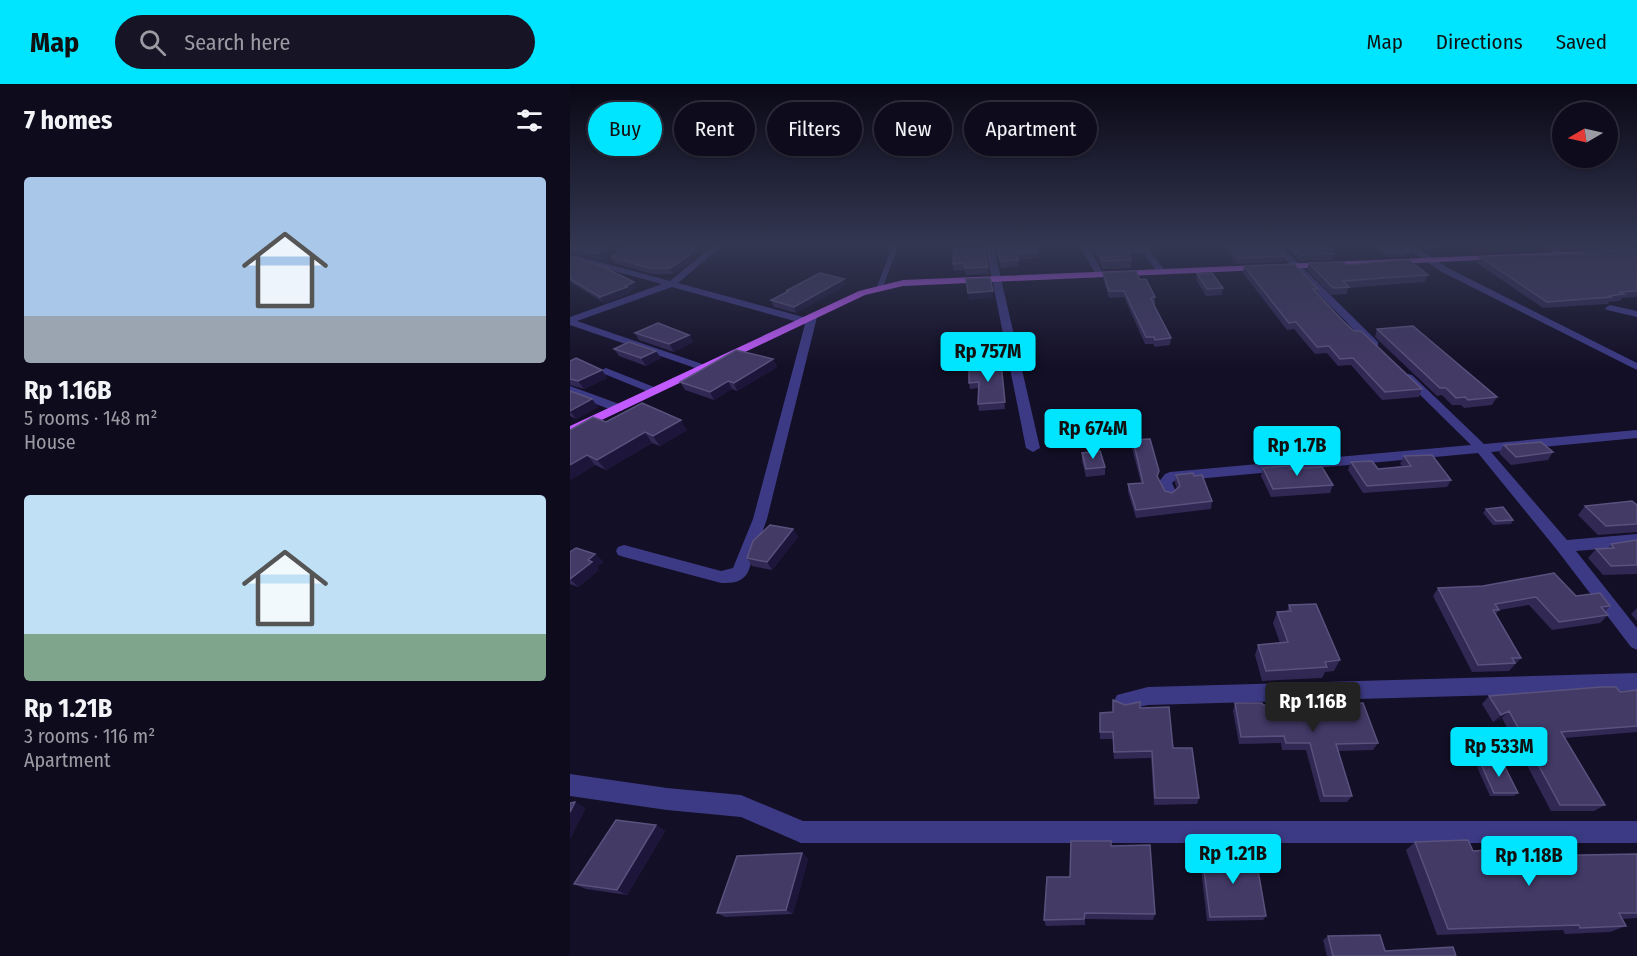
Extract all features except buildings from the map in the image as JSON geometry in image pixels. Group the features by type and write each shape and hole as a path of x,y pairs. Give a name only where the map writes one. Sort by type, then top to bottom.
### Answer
{"main road":[{"path":"570,431 862,293 880,287 910,285"}],"street":[{"path":"570,321 670,285"},
{"path":"624,551 721,577 733,577 740,573 760,519 809,319 675,285"},
{"path":"998,285 1033,448"},
{"path":"1312,285 1380,350"},
{"path":"1472,285 1637,367"},
{"path":"1610,308 1637,314"},
{"path":"570,321 704,368"},
{"path":"1396,366 1481,448 1563,546 1637,642"},
{"path":"606,371 655,391"},
{"path":"570,390 618,408"},
{"path":"1170,494 1165,483 1170,477 1637,434"},
{"path":"1563,546 1637,540"},
{"path":"1124,701 1148,696 1637,682"},
{"path":"570,785 667,799 741,806 801,831 820,833 1637,832"}]}
